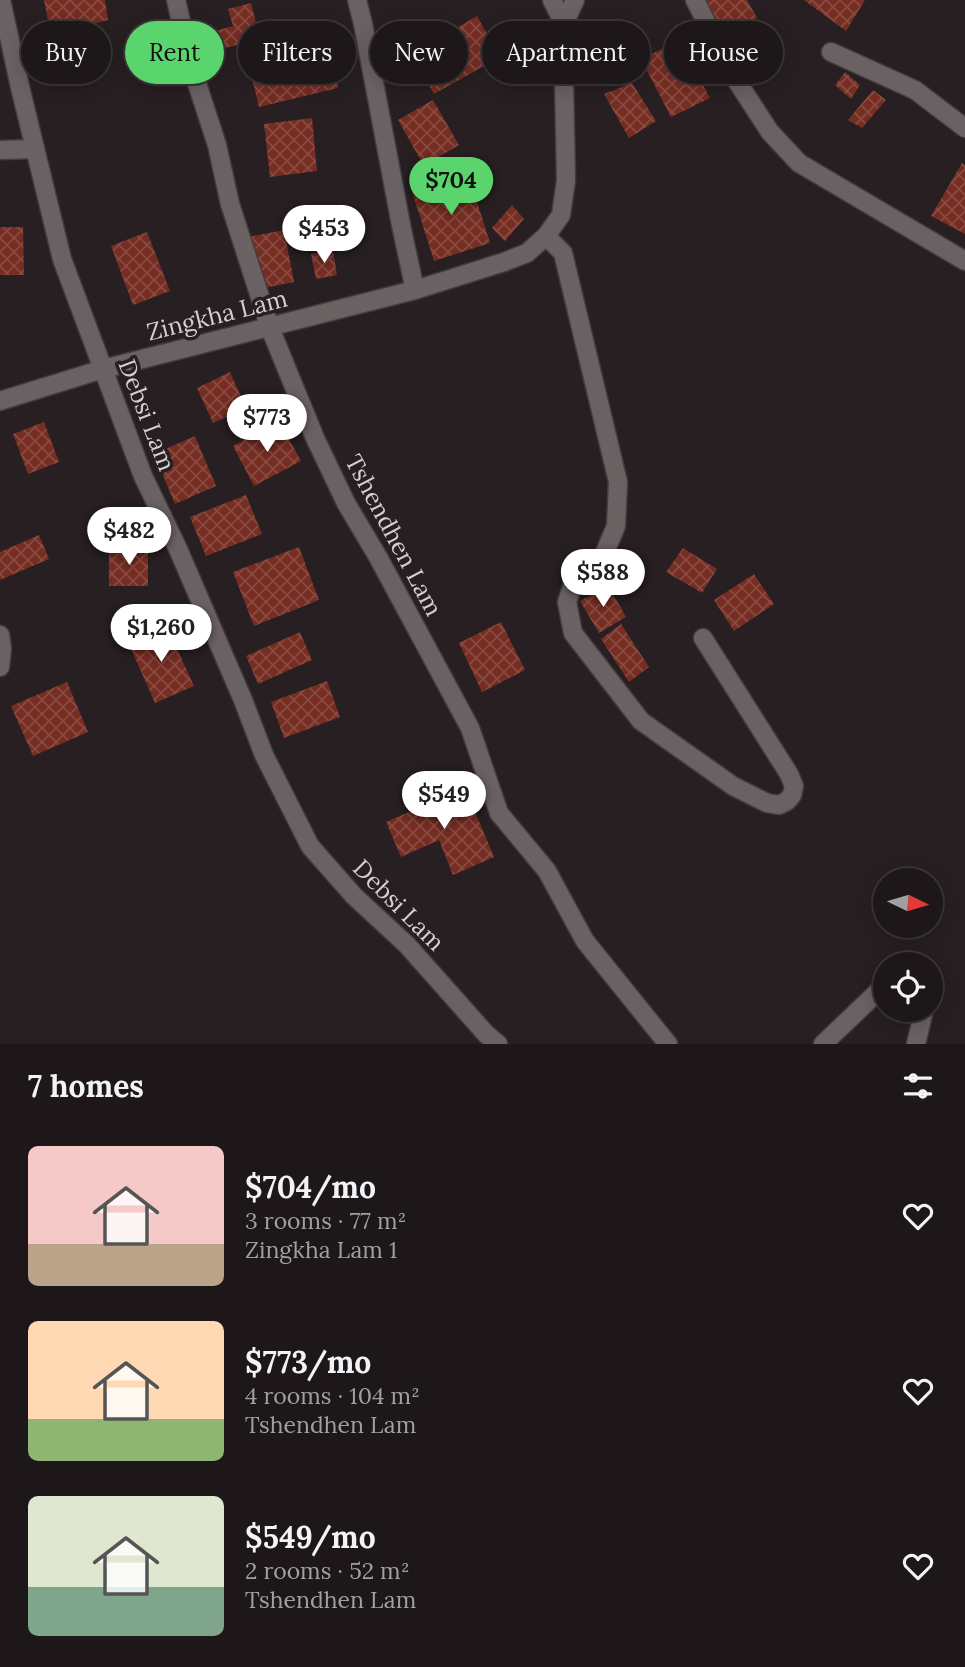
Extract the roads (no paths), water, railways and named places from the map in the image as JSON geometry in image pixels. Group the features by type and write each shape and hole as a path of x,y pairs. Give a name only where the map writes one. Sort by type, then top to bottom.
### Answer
{"street":[{"name":"Debsi Lam","path":"1,0 62,260 143,476 178,549 264,755 310,846 354,896 407,945 498,1044"},
{"name":"Tshendhen Lam","path":"176,0 191,65 216,145 230,204 270,328 315,438 346,503 470,728 499,813 547,871 585,941 668,1044"},
{"path":"357,0 415,290"},
{"path":"552,0 562,21"},
{"name":"Zingkha Lam","path":"565,21 575,0"},
{"path":"695,0 741,86 770,132 799,163 965,261"},
{"path":"831,52 915,90 965,128"},
{"name":"Zingkha Lam","path":"0,401 103,369 415,290 527,253 546,236 561,215 566,180 563,84"},
{"path":"0,150 35,149"},
{"path":"546,236 563,253 618,482 616,526 603,557 575,578 567,603 573,633 642,721 733,786 767,803 779,805 792,795 794,786 789,774 703,638"},
{"path":"0,635 0,667"},
{"path":"823,1044 873,996"},
{"path":"916,1044 921,1022"}]}
